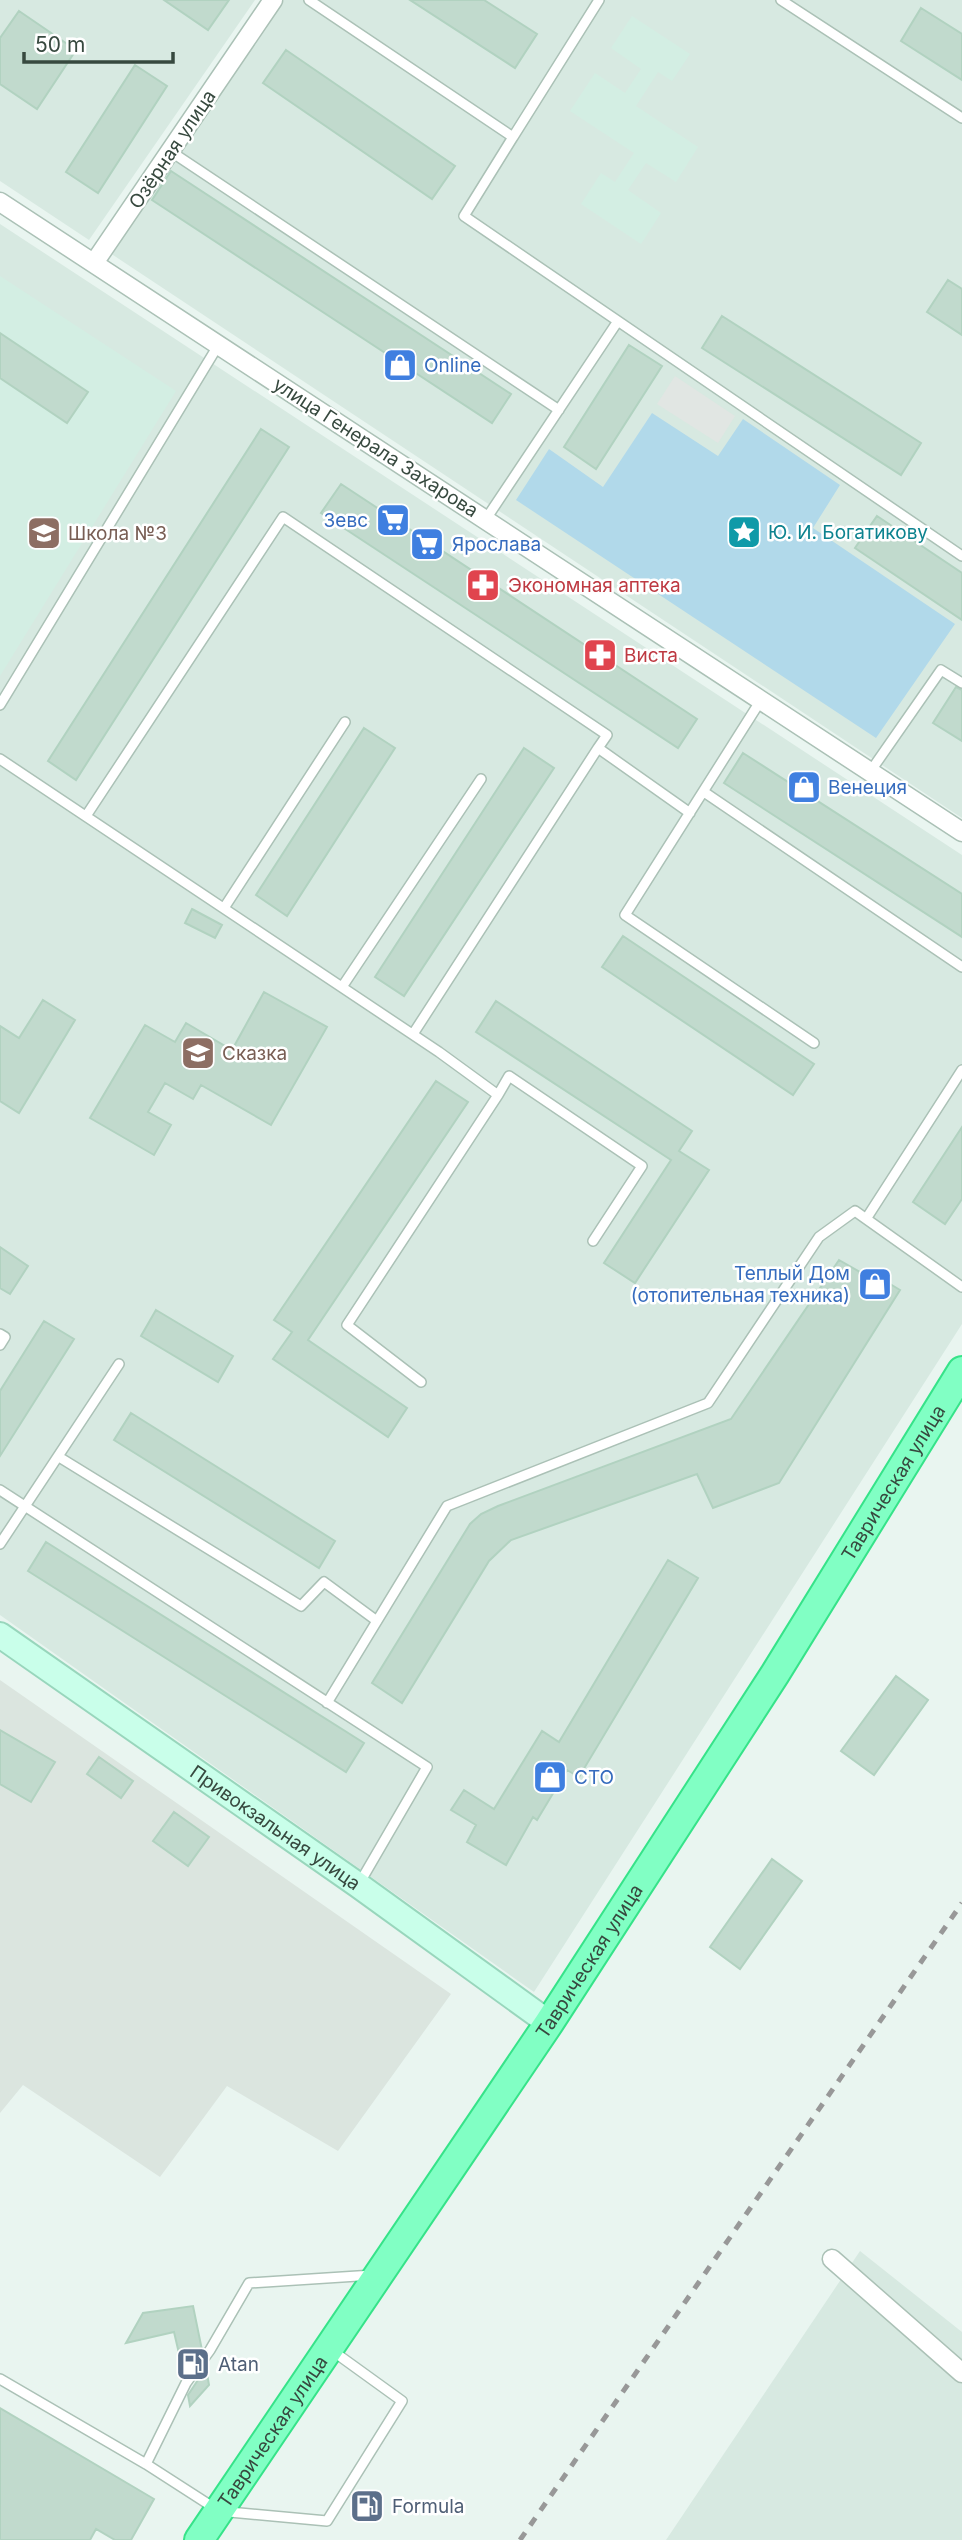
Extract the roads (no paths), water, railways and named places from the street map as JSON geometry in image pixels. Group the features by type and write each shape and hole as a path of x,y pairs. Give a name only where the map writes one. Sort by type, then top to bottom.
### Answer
{"highway":[{"name":"Таврическая улица","path":"199,2540 549,2022 775,1674 962,1371"}],"main road":[{"name":"Привокзальная улица","path":"0,1635 549,2022"}],"street":[{"name":"Озёрная улица","path":"94,263 273,0"},
{"name":"улица Генерала Захарова","path":"0,202 962,832"},
{"path":"832,2259 962,2373"}],"lane":[{"path":"309,0 513,137"},
{"path":"599,0 464,216 962,555"},
{"path":"781,0 962,118"},
{"path":"170,152 559,410"},
{"path":"486,519 618,321"},
{"path":"0,705 219,344"},
{"path":"86,816 283,517 607,735 413,1034"},
{"path":"870,772 941,670 962,683"},
{"path":"761,700 625,915 814,1043"},
{"path":"224,908 345,722"},
{"path":"598,748 690,813"},
{"path":"0,759 413,1034 498,1095"},
{"path":"342,987 481,779"},
{"path":"704,792 962,967"},
{"path":"866,1219 962,1070"},
{"path":"421,1382 347,1325 509,1076 642,1166 593,1241"},
{"path":"327,1703 447,1506 708,1403 820,1237 855,1211 962,1286"},
{"path":"0,1334 5,1337 0,1345"},
{"path":"0,1544 119,1364"},
{"path":"59,1457 301,1606 324,1582 377,1621"},
{"path":"0,1490 427,1767 358,1885"},
{"path":"146,2464 186,2383 249,2283 379,2274"},
{"path":"0,2379 146,2464 219,2511 327,2521 402,2401 330,2349"}],"railway":[{"path":"520,2540 962,1903"}],"place":[{"name":"Online","path":"400,365"},
{"name":"Зевс","path":"393,520"},
{"name":"Ю. И. Богатикову","path":"744,532"},
{"name":"Школа №3","path":"44,533"},
{"name":"Ярослава","path":"427,544"},
{"name":"Экономная аптека","path":"483,585"},
{"name":"Виста","path":"600,655"},
{"name":"Венеция","path":"804,787"},
{"name":"Сказка","path":"198,1053"},
{"name":"Теплый Дом (отопительная техника)","path":"875,1284"},
{"name":"СТО","path":"550,1777"},
{"name":"Atan","path":"193,2364"},
{"name":"Formula","path":"367,2506"}]}
